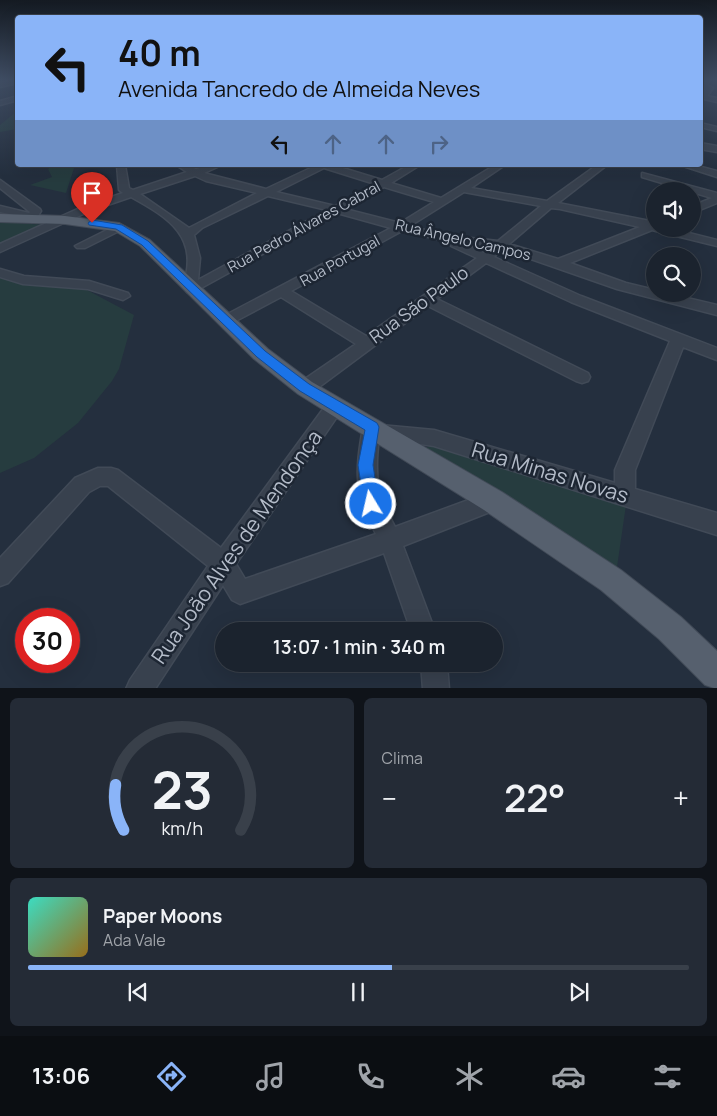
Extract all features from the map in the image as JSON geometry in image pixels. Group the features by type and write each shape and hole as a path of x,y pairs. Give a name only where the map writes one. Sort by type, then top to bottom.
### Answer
{"main road":[{"path":"0,218 65,220 119,227 145,243 261,354 305,388 492,501 610,580 670,628 717,672"}],"street":[{"path":"703,126 717,128"},
{"path":"703,147 717,149"},
{"path":"121,167 124,190 142,200 186,232 195,263 191,287"},
{"name":"Rua Ângelo Campos","path":"184,167 194,173 265,193 336,208 442,238 500,245 622,286 717,310"},
{"path":"0,248 65,220 74,214 130,192 212,167"},
{"path":"186,232 320,167"},
{"path":"330,167 442,201"},
{"name":"Rua Pedro Álvares Cabral","path":"191,287 412,167"},
{"name":"Rua Portugal","path":"227,320 283,292 401,227 498,167"},
{"name":"Rua São Paulo","path":"305,388 485,258 548,205 600,167"},
{"path":"691,167 717,174"},
{"path":"645,175 717,197"},
{"path":"0,183 36,211 36,218 0,209"},
{"path":"462,189 646,225"},
{"path":"701,205 717,197"},
{"path":"142,200 159,202 198,226"},
{"path":"81,246 119,227"},
{"path":"558,263 646,231"},
{"path":"694,237 717,243"},
{"path":"442,238 576,299 717,354"},
{"path":"0,273 24,280 89,285 123,296"},
{"path":"283,292 366,343"},
{"path":"426,299 582,377"},
{"path":"625,495 626,470 678,340"},
{"name":"Rua João Alves de Mendonça","path":"140,688 223,564 335,406"},
{"path":"377,430 366,465 371,504 390,540 420,622"},
{"name":"Rua Minas Novas","path":"377,430 434,438 717,524"},
{"path":"0,575 82,485 98,477 111,477 223,564 240,592 390,540 492,501"},
{"path":"435,672 436,688"}],"green space":[{"path":"15,113 15,129 0,132 0,125"},
{"path":"50,167 74,167 66,193 30,185 52,177 48,169"},
{"path":"0,222 48,225 0,245"},
{"path":"0,278 21,283 85,289 134,315 119,369 112,381 78,423 34,458 0,473"},
{"path":"437,444 626,505 616,574 418,450"}],"route":[{"path":"92,223 119,227 145,243 261,354 305,388 372,427 366,465 371,504"}]}
